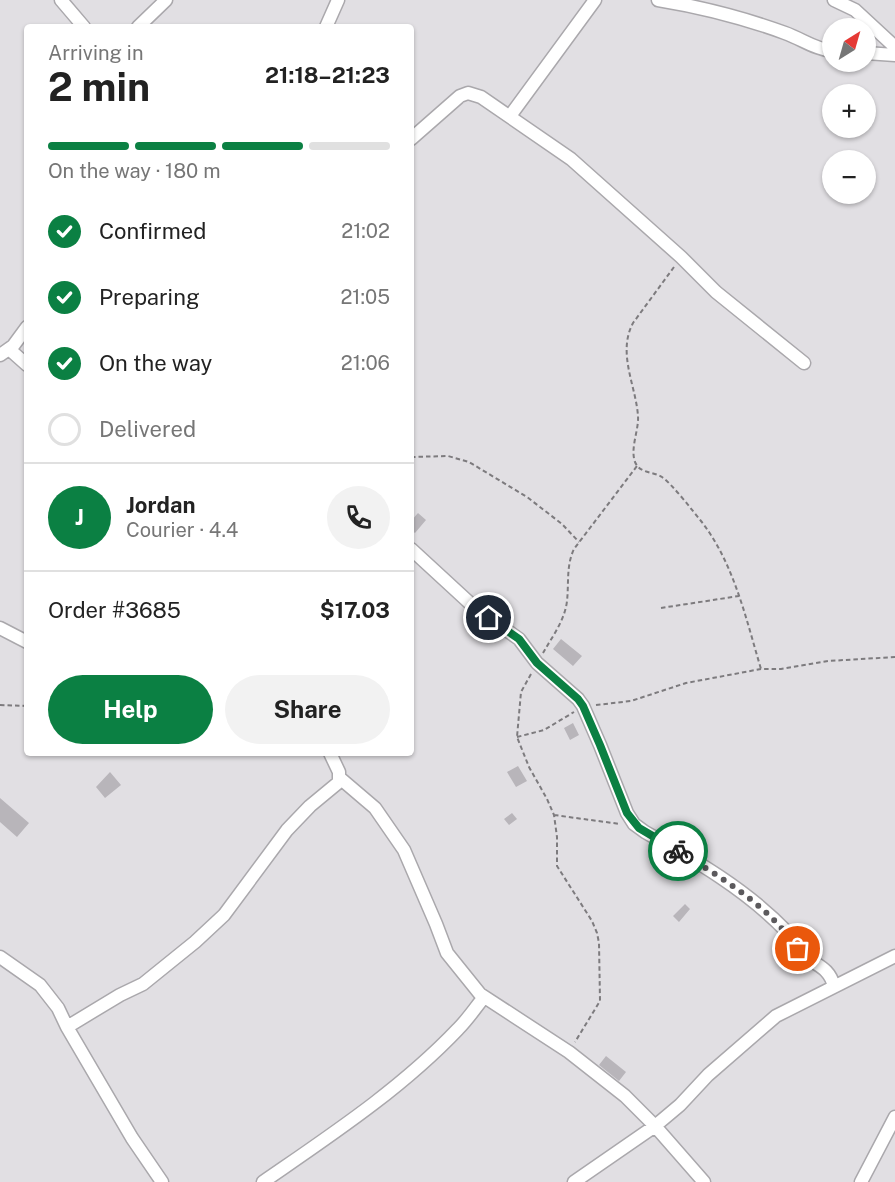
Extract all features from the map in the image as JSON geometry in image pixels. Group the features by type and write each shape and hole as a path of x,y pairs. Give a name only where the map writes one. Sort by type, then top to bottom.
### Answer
{"street":[{"path":"61,0 81,24"},
{"path":"141,24 166,0"},
{"path":"327,24 338,0"},
{"path":"510,116 596,0"},
{"path":"658,0 730,15 787,33 822,50"},
{"path":"834,0 855,10 895,47"},
{"path":"876,54 895,55"},
{"path":"414,136 460,96 468,93 481,97 579,165 681,257 716,292 804,363"},
{"path":"24,330 4,352 24,363"},
{"path":"414,552 474,607 519,639 537,663 571,692 583,706 621,800 627,813 639,828 731,884 787,932 800,952 826,970 834,986"},
{"path":"0,628 24,640"},
{"path":"67,1027 120,994 143,984 224,915 287,831 310,806 339,783 339,772 331,756"},
{"path":"340,779 375,808 404,850 447,953 484,996 569,1052 625,1096 704,1182"},
{"path":"574,1182 627,1143 655,1126 680,1105 708,1074 776,1016 895,956"},
{"path":"0,957 40,985 58,1008 132,1138 162,1182"},
{"path":"263,1182 352,1120 414,1071 460,1028 484,996"},
{"path":"861,1182 895,1117"}],"path":[{"path":"681,257 628,333 628,370 638,414 634,455 637,466 664,478 702,522 724,560 739,596 761,669"},
{"path":"414,457 448,456 470,462 527,497 562,524 579,542"},
{"path":"569,1052 600,1001 600,952 597,933 592,921 557,866 554,815 548,799 528,767 517,737 521,692 565,612 568,565 572,554 637,466"},
{"path":"661,608 739,596"},
{"path":"517,737 544,730 583,706 631,701 686,683 761,669 781,669 828,661 895,657"},
{"path":"0,705 24,706"},
{"path":"554,815 639,828"}],"building":[{"path":"418,513 426,520 415,533 414,532 414,518"},
{"path":"561,639 582,656 573,666 553,649"},
{"path":"573,723 579,735 570,740 564,728"},
{"path":"518,766 527,781 516,787 507,772"},
{"path":"110,772 121,785 105,798 96,787"},
{"path":"0,798 29,823 17,837 0,822"},
{"path":"512,813 517,819 509,825 504,819"},
{"path":"685,904 690,909 679,922 673,916"},
{"path":"606,1056 626,1072 619,1081 599,1065"}],"way so far":[{"path":"678,851 731,884 787,932 798,949"}],"route":[{"path":"489,618 519,639 537,663 578,699 600,745 621,800 634,824 678,851"}]}
